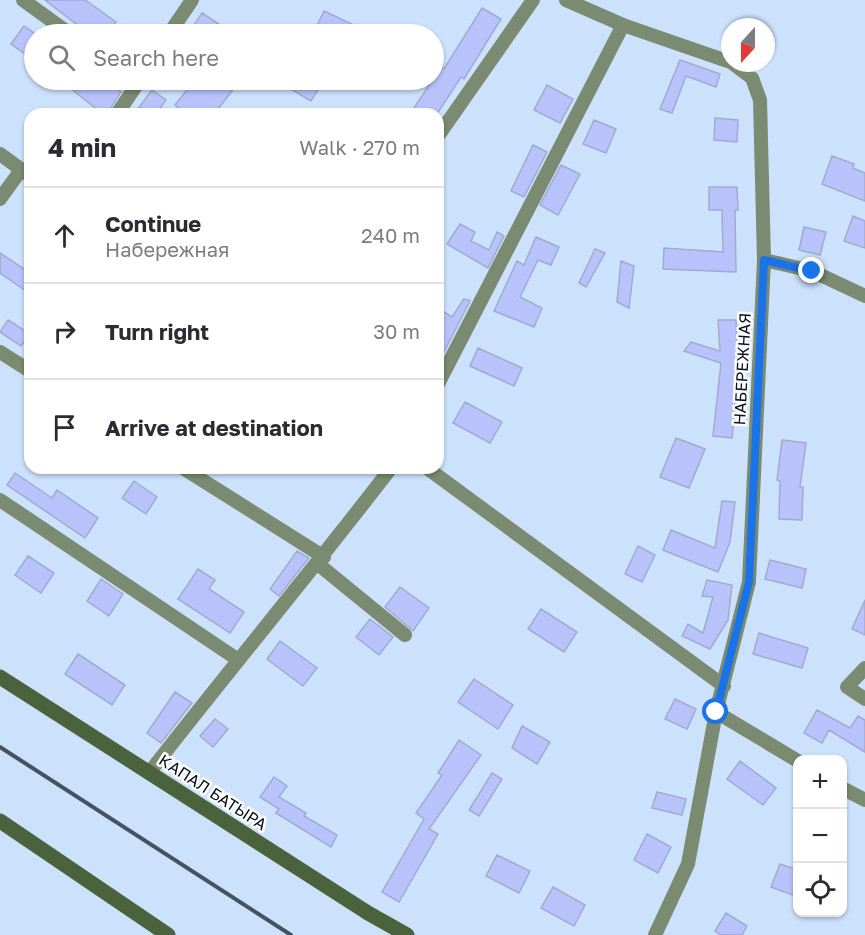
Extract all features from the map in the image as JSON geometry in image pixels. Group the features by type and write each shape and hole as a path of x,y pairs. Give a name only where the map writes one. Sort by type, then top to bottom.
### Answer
{"main road":[{"name":"КАПАЛ БАТЫРА","path":"0,677 407,935"},
{"path":"0,821 168,935"}],"street":[{"path":"23,0 56,24"},
{"path":"176,24 192,0"},
{"path":"444,128 534,0"},
{"name":"НАБЕРЕЖНАЯ","path":"566,0 623,25 721,59"},
{"path":"444,372 623,25"},
{"name":"НАБЕРЕЖНАЯ","path":"655,935 688,864 716,712 749,582 764,260 760,100 752,78 744,72"},
{"path":"120,108 131,90"},
{"path":"0,154 24,172"},
{"path":"0,199 24,174"},
{"path":"764,260 812,271 865,296"},
{"path":"0,352 24,367"},
{"path":"192,474 321,560 405,635"},
{"path":"149,773 237,659 321,560 386,474"},
{"path":"435,474 724,686"},
{"path":"0,500 237,659"},
{"path":"865,668 847,687 865,699"},
{"path":"716,712 793,758"},
{"path":"847,790 865,800"}],"building":[{"path":"45,0 85,0 116,22 114,24 76,24"},
{"path":"482,8 501,19 464,79 461,77 441,108 414,108 426,90 444,90 444,69"},
{"path":"324,11 352,24 318,24"},
{"path":"202,13 219,24 195,24"},
{"path":"24,26 24,53 11,44"},
{"path":"680,60 720,74 716,87 686,76 672,113 660,109"},
{"path":"547,85 573,99 560,123 534,110"},
{"path":"73,90 118,90 121,92 111,108 95,108"},
{"path":"152,90 166,100 160,108 138,108"},
{"path":"187,90 233,90 219,108 179,108 175,105"},
{"path":"292,90 318,90 311,101"},
{"path":"715,118 738,120 737,142 714,140"},
{"path":"594,120 616,129 606,153 583,144"},
{"path":"533,145 547,152 524,197 511,191"},
{"path":"832,156 854,164 853,168 865,173 865,201 822,184"},
{"path":"561,165 580,174 558,215 540,205"},
{"path":"709,187 737,187 736,272 663,269 664,248 723,252 722,210 709,210"},
{"path":"853,216 865,221 865,248 844,241"},
{"path":"460,224 475,232 471,241 489,250 497,232 504,236 488,268 447,244"},
{"path":"804,227 826,232 820,255 799,250"},
{"path":"536,237 559,247 551,265 538,260 520,297 542,308 534,327 494,311 517,261 524,265"},
{"path":"595,249 605,253 586,287 579,283"},
{"path":"0,253 24,269 24,290 0,273"},
{"path":"621,261 634,266 629,308 617,302"},
{"path":"464,299 470,301 444,352 444,312 452,317"},
{"path":"8,320 24,330 24,342 21,346 0,332"},
{"path":"718,320 736,320 738,376 732,438 713,436 721,363 684,351 691,342 720,351"},
{"path":"478,348 522,368 514,386 470,366"},
{"path":"465,402 502,422 490,443 453,423"},
{"path":"676,438 705,449 689,488 660,477"},
{"path":"782,440 806,443 800,487 803,487 802,520 779,519 780,481 777,480"},
{"path":"15,473 52,498 57,490 98,518 85,538 7,485"},
{"path":"134,481 157,497 146,514 122,498"},
{"path":"722,501 735,502 730,542 718,572 663,550 671,530 715,548"},
{"path":"638,546 655,555 642,582 625,574"},
{"path":"297,551 309,558 279,596 270,589"},
{"path":"28,556 54,573 41,593 15,575"},
{"path":"770,560 806,569 802,588 765,579"},
{"path":"198,569 215,580 209,589 244,612 230,633 178,599"},
{"path":"101,579 123,594 109,616 87,601"},
{"path":"707,580 732,585 728,620 710,649 682,636 688,624 703,633 713,597 702,596"},
{"path":"400,587 429,608 413,631 385,607"},
{"path":"865,600 865,635 852,629"},
{"path":"541,609 577,632 564,652 528,629"},
{"path":"370,619 393,637 379,655 356,637"},
{"path":"759,633 808,648 802,668 753,654"},
{"path":"280,641 317,668 303,686 267,659"},
{"path":"78,654 125,685 112,705 65,674"},
{"path":"474,679 513,705 498,729 458,702"},
{"path":"175,692 192,703 161,743 147,733"},
{"path":"675,699 696,709 687,729 665,719"},
{"path":"817,710 850,728 858,716 865,720 865,752 829,730 822,743 804,733"},
{"path":"215,719 228,729 213,747 200,736"},
{"path":"522,726 550,742 537,764 512,748"},
{"path":"459,740 481,755 429,829 438,834 399,902 382,892 424,819 416,813 442,775 438,773"},
{"path":"740,761 776,788 763,805 727,779"},
{"path":"492,773 502,779 479,816 469,810"},
{"path":"274,777 287,786 279,797 306,813 304,816 337,835 331,847 276,813 279,809 260,797"},
{"path":"657,792 686,799 682,815 652,808"},
{"path":"647,834 671,847 658,873 634,860"},
{"path":"497,855 530,871 519,893 486,876"},
{"path":"780,864 793,868 793,895 771,887"},
{"path":"553,887 585,905 574,926 541,908"},
{"path":"726,913 747,926 742,935 721,935 715,931"}],"railway":[{"path":"0,747 291,935"}],"route":[{"path":"716,712 749,582 764,260 812,271"}]}
